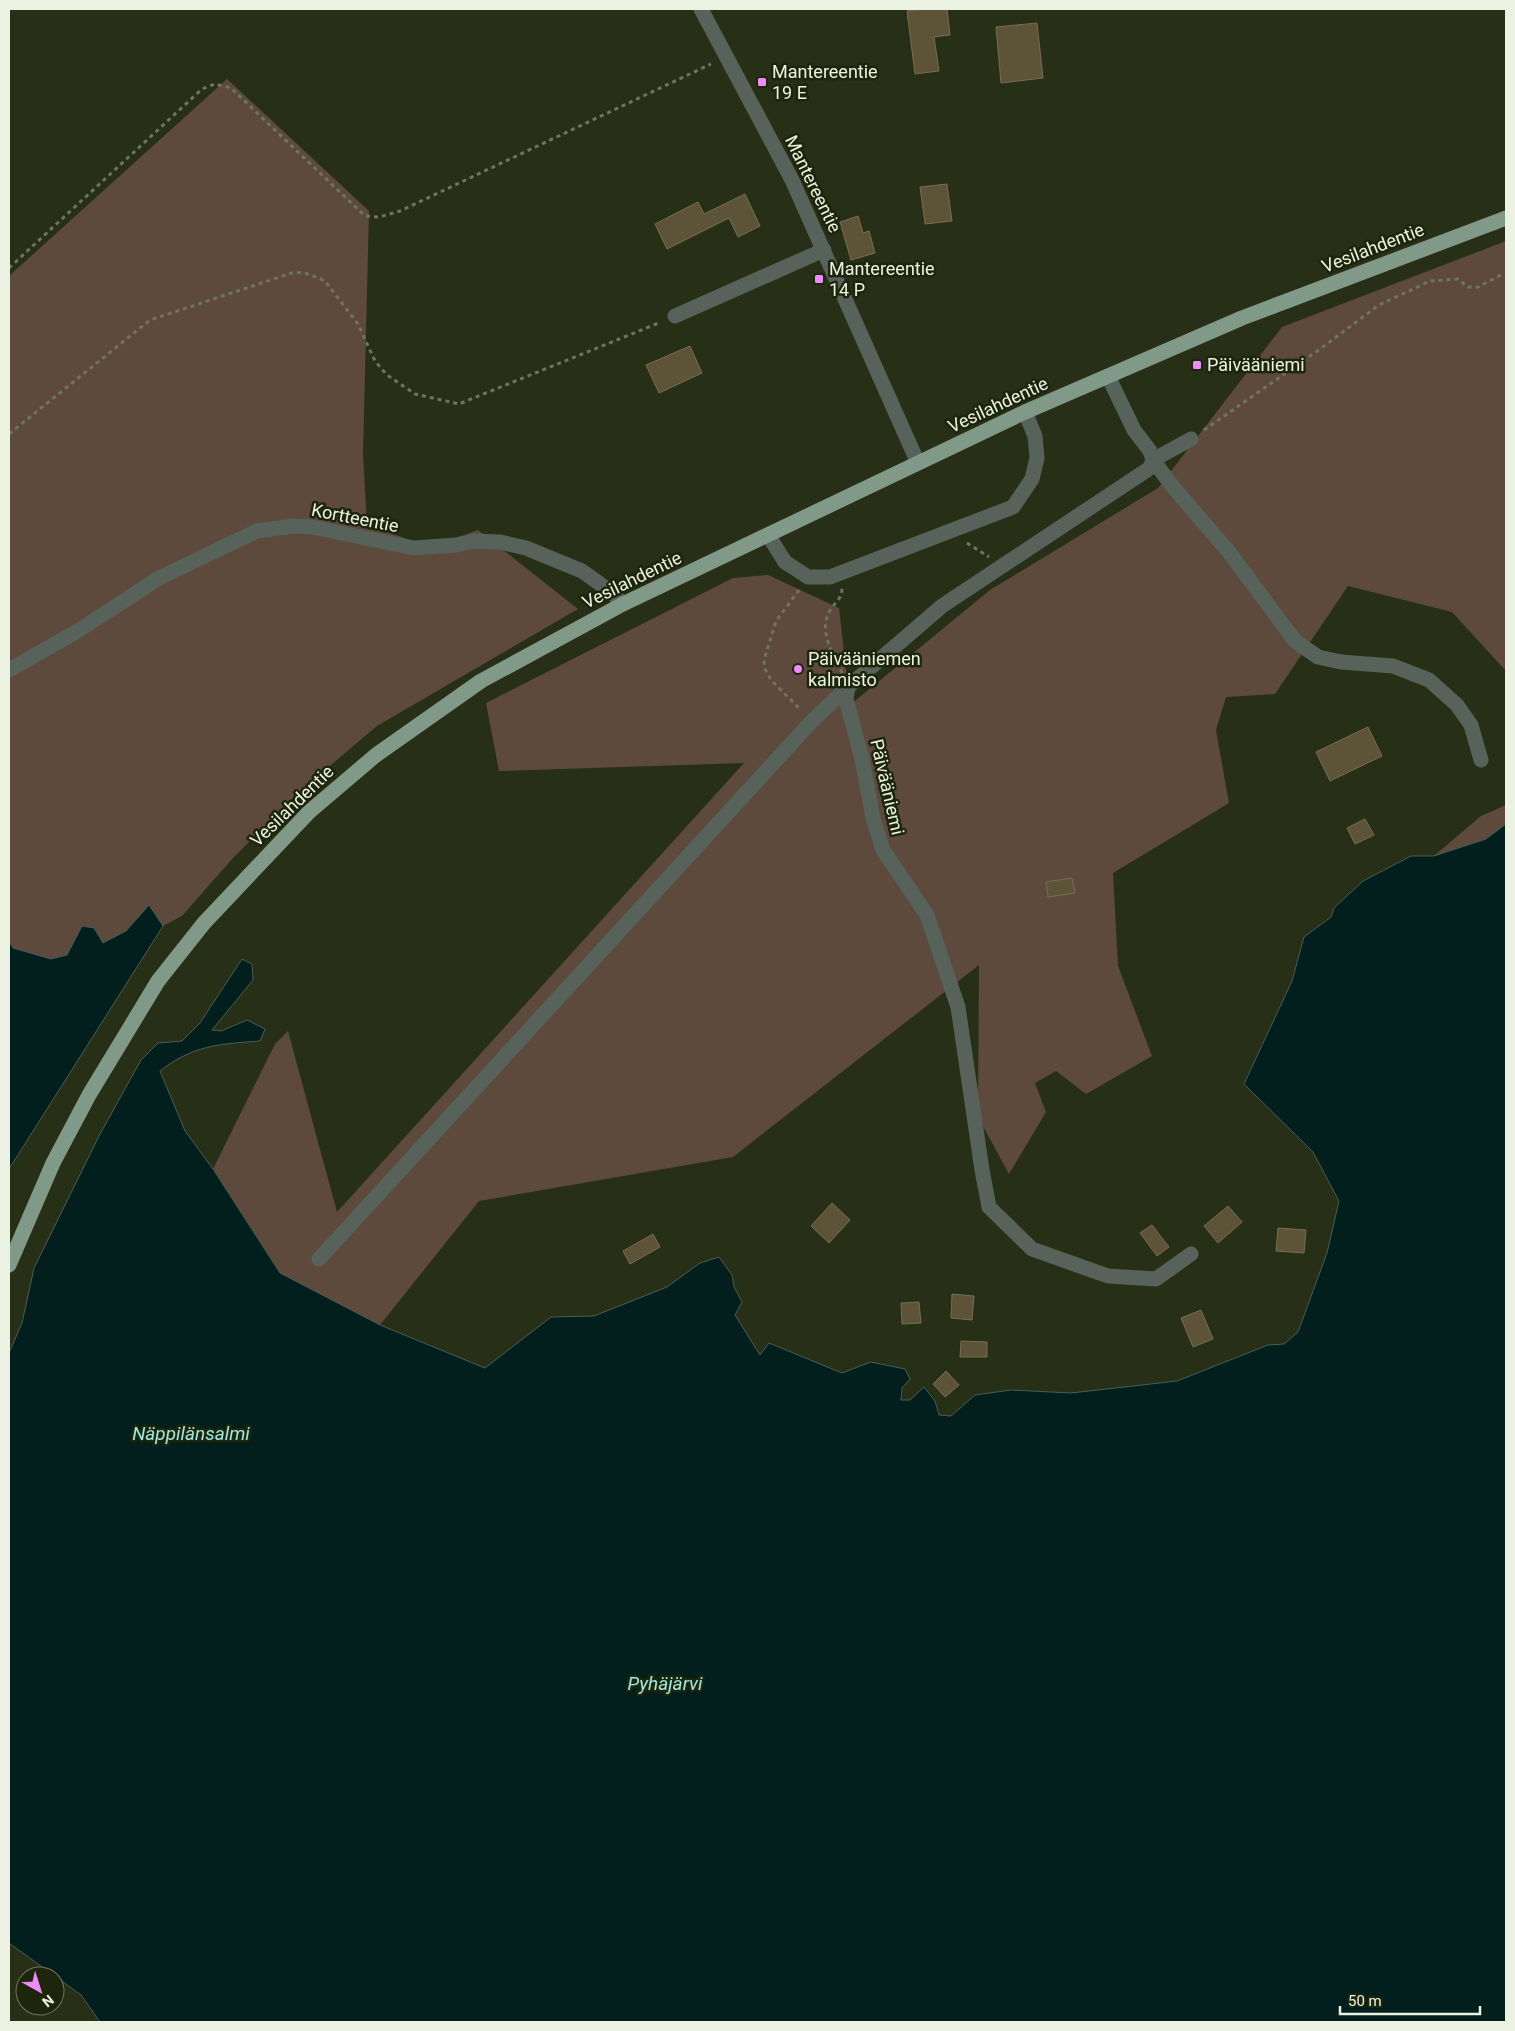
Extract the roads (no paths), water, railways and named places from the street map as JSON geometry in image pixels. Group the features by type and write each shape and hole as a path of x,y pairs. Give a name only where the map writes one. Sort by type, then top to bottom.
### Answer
{"main road":[{"name":"Vesilahdentie","path":"9,1265 53,1163 89,1095 158,982 204,923 309,812 376,755 481,681 623,604 1025,412 1233,322 1506,218"}],"street":[{"name":"Mantereentie","path":"701,9 728,56 792,180 918,463"},
{"path":"676,316 824,250"},
{"path":"1108,376 1134,430 1150,452 1153,460 1173,487 1229,552 1295,641 1318,657 1341,662 1392,666 1430,680 1456,705 1471,725 1481,760"},
{"path":"768,535 785,562 808,577 830,577 1013,507 1032,479 1037,458 1034,436 1025,412"},
{"path":"319,1259 812,721 942,606 1150,468 1153,460 1191,439"},
{"name":"Kortteentie","path":"9,670 76,632 159,578 257,531 292,526 312,526 414,548 456,545 475,541 500,542 526,548 582,571 610,591 623,604"},
{"name":"Päivääniemi","path":"848,688 846,699 862,758 873,818 883,850 927,915 958,1007 982,1170 990,1207 1032,1249 1108,1276 1156,1278 1191,1254"}],"water":[{"name":"Pyhäjärvi","path":"1506,824 1506,2022 100,2022 81,1995 65,1983 65,1966 41,1966 9,1943 9,1353 22,1323 34,1268 99,1136 141,1060 158,1043 182,1041 200,1023 242,959 252,964 253,980 212,1030 221,1031 247,1020 265,1029 260,1041 207,1047 172,1062 160,1071 185,1131 213,1169 280,1273 380,1325 485,1368 551,1317 594,1316 667,1287 700,1263 719,1257 732,1275 734,1287 742,1302 735,1315 760,1355 769,1343 842,1373 871,1362 905,1369 910,1379 902,1388 901,1400 910,1400 924,1387 935,1401 939,1415 951,1416 975,1395 1011,1390 1071,1393 1177,1381 1268,1345 1284,1344 1298,1332 1327,1253 1339,1201 1313,1152 1244,1084 1292,981 1304,937 1331,917 1334,908 1363,881 1411,856 1434,856 1486,839"},
{"path":"149,905 163,926 9,1169 9,941 13,948 51,959 67,955 82,926 94,928 103,943 126,931"}],"place":[{"name":"Mantereentie 19 E","path":"762,82"},
{"name":"Mantereentie 14 P","path":"819,279"},
{"name":"Päivääniemi","path":"1197,365"},
{"name":"Päivääniemen kalmisto","path":"798,669"}],"water label":[{"name":"Näppilänsalmi","path":"191,1433"}]}
